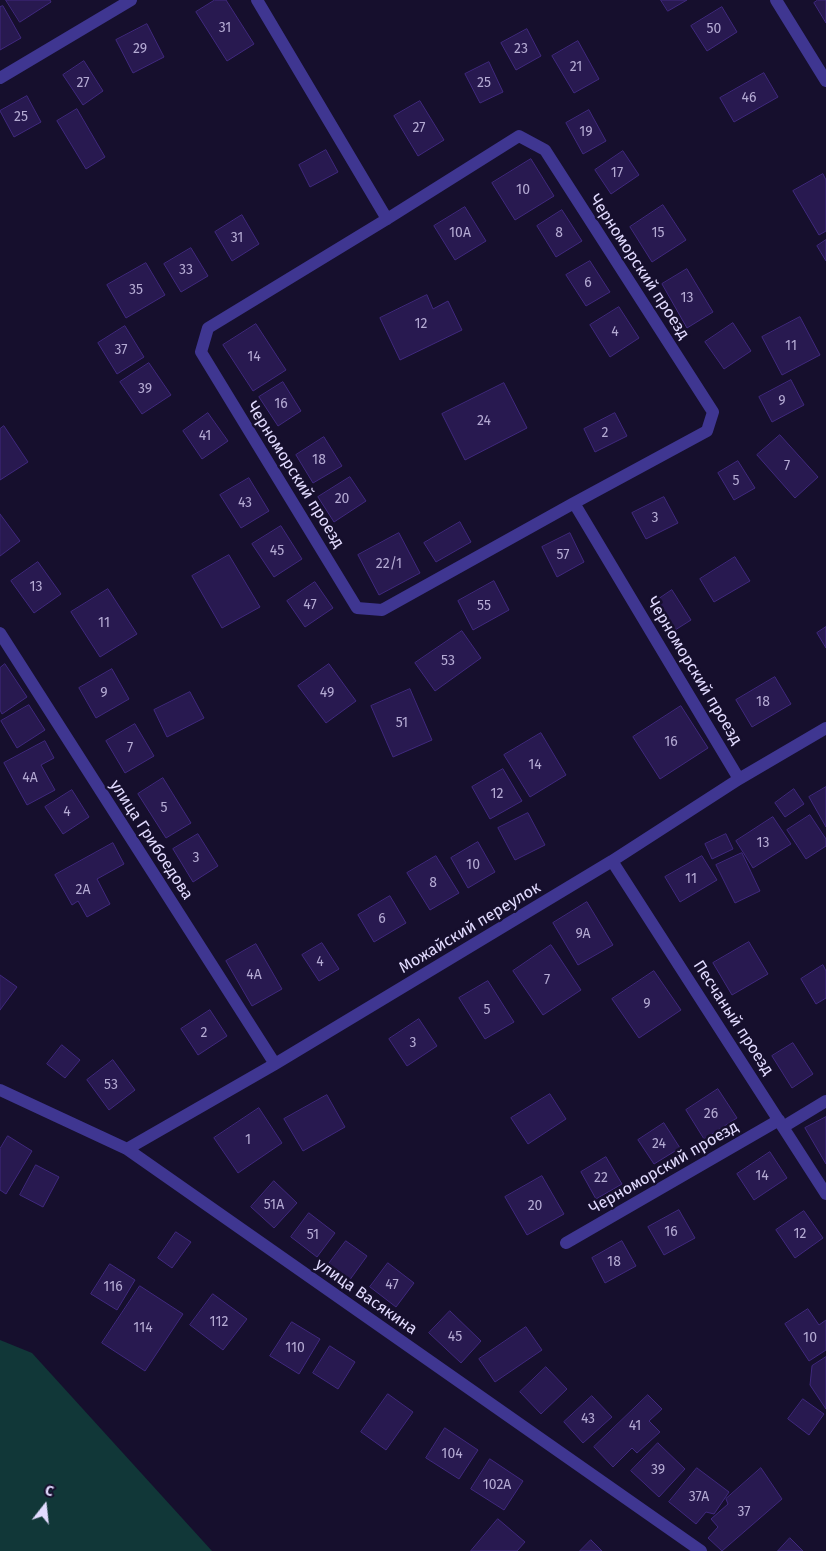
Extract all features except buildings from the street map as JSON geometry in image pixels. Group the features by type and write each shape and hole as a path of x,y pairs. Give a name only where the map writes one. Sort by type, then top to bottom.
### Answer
{"street":[{"path":"0,78 131,0"},
{"path":"257,0 387,219"},
{"path":"776,0 826,81"},
{"name":"Черноморский проезд","path":"519,136 545,150 713,412 708,431 574,504 382,610 358,608 200,352 208,328 519,136"},
{"name":"Черноморский проезд","path":"574,504 739,779"},
{"name":"улица Грибоедова","path":"0,633 275,1064"},
{"name":"Можайский переулок","path":"127,1150 275,1064 612,861 739,779 826,728"},
{"name":"Песчаный проезд","path":"612,861 826,1194"},
{"name":"улица Васякина","path":"0,1090 127,1150 701,1551"},
{"name":"Черноморский проезд","path":"566,1244 781,1123 826,1101"}],"green space":[{"path":"0,1340 32,1353 212,1551 0,1551"}]}
